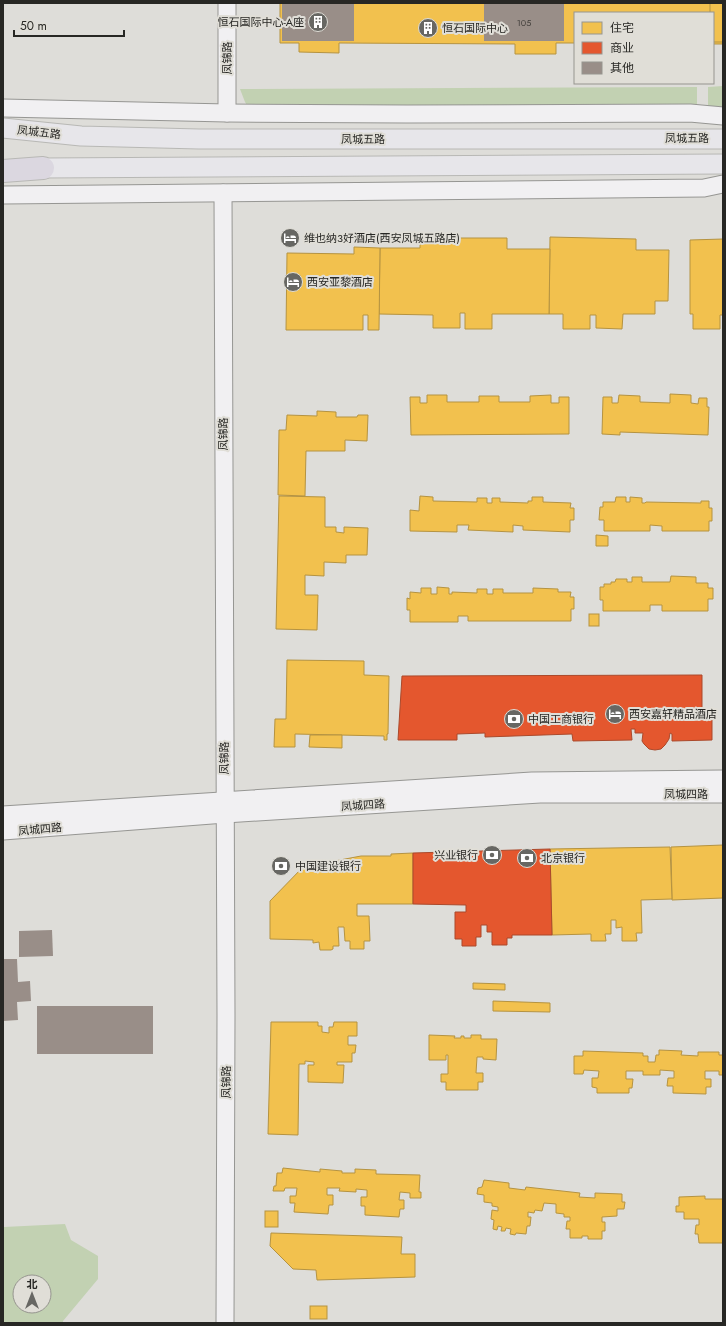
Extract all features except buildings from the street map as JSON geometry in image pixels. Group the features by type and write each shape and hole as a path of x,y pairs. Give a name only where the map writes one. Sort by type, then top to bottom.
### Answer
{"highway":[{"path":"3,165 42,168"},
{"path":"3,171 42,168"}],"main road":[{"name":"凤城五路","path":"3,128 81,136 199,139 723,138"},
{"path":"42,168 723,164"}],"street":[{"name":"凤锦路","path":"227,3 227,114"},
{"path":"3,108 227,114 690,113 723,116"},
{"path":"3,194 704,188 723,184"},
{"name":"凤锦路","path":"223,192 225,1323"},
{"name":"凤城四路","path":"3,831 225,807 532,781 723,779"},
{"name":"凤城四路","path":"3,815 540,794 723,794"}],"green space":[{"path":"723,86 723,122 708,122 708,87"},
{"path":"697,87 697,122 265,121 254,117 245,102 240,89"},
{"path":"65,1224 71,1240 98,1256 98,1279 63,1321 63,1323 3,1323 4,1227"}],"place":[{"name":"恒石国际中心-A座","path":"318,22"},
{"name":"恒石国际中心","path":"428,28"},
{"name":"维也纳3好酒店(西安凤城五路店)","path":"290,238"},
{"name":"西安亚黎酒店","path":"293,282"},
{"name":"西安嘉轩精品酒店","path":"615,714"},
{"name":"中国工商银行","path":"514,719"},
{"name":"兴业银行","path":"492,855"},
{"name":"北京银行","path":"527,858"},
{"name":"中国建设银行","path":"281,866"}]}
